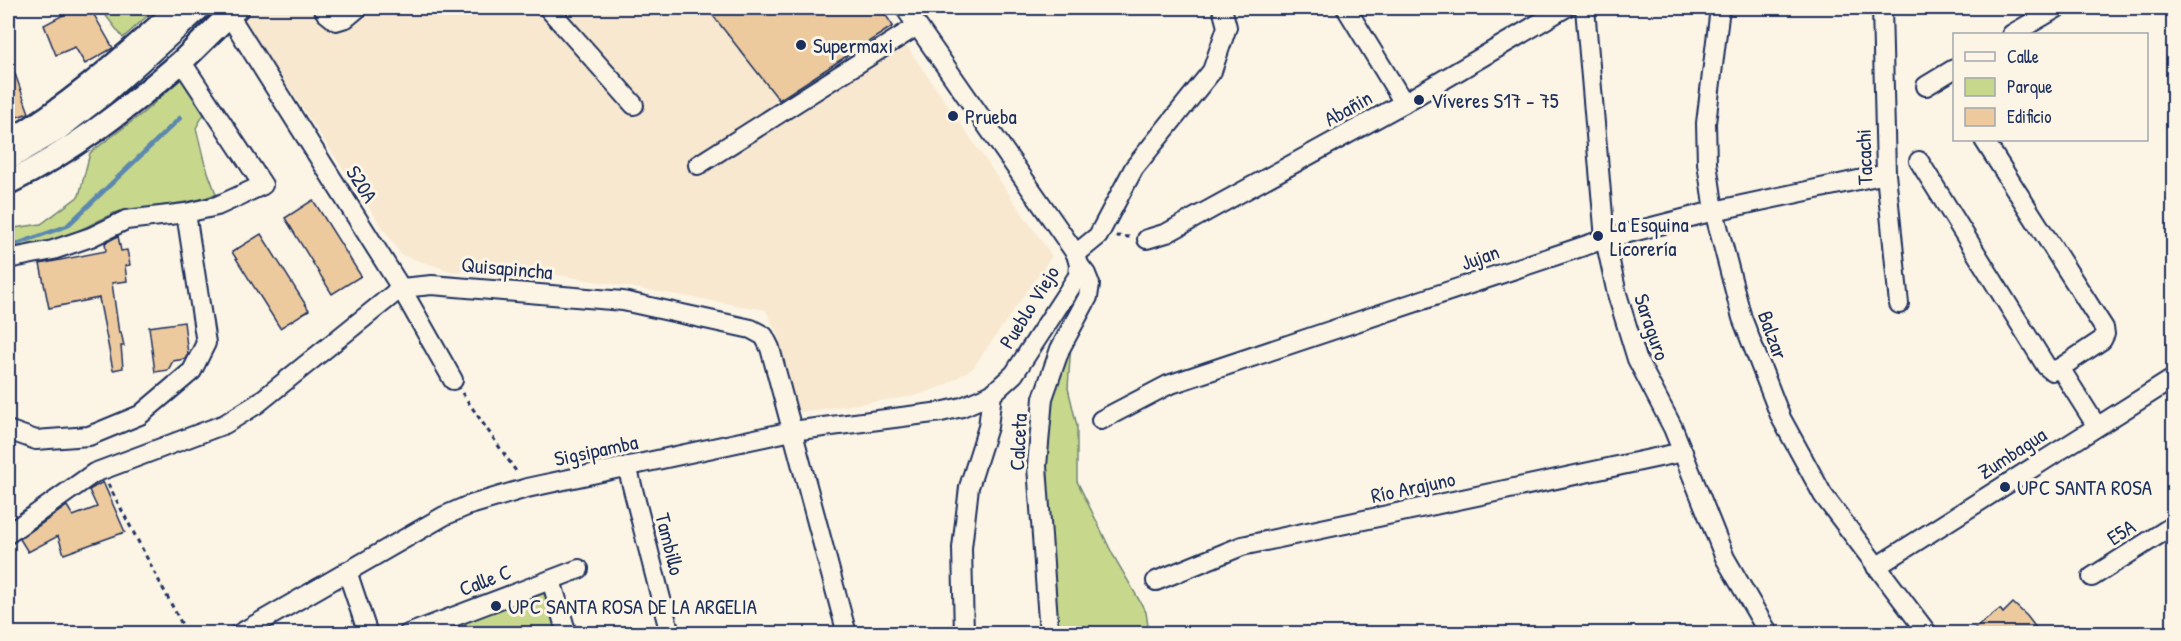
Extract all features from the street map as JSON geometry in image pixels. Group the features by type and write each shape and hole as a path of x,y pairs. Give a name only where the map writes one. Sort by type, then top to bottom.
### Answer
{"main road":[{"path":"8,142 32,129 69,102 126,56 179,8"},
{"path":"8,183 33,171 92,134 181,62 231,10"}],"street":[{"path":"8,161 57,132 105,95 202,8"},
{"path":"323,8 326,14 336,21 342,21 358,8"},
{"path":"549,8 634,105"},
{"name":"Pueblo Viejo","path":"904,8 1078,260 1078,276 1014,374 992,394"},
{"path":"1078,260 1099,234 1134,168 1212,71 1227,27 1222,8"},
{"path":"1346,8 1404,103"},
{"name":"Abañin","path":"1147,239 1167,233 1404,103 1565,8"},
{"name":"Saraguro","path":"1585,8 1605,239 1617,294 1637,359 1673,428 1725,558 1769,633"},
{"name":"Balzar","path":"1720,8 1706,123 1707,163 1714,211 1742,318 1781,418 1823,495 1928,633"},
{"name":"Tacachi","path":"1882,8 1886,174 1899,304"},
{"path":"2014,33 2057,8"},
{"path":"8,176 72,137 126,100 231,10"},
{"name":"S20A","path":"231,10 401,288 453,380"},
{"path":"698,165 917,26"},
{"path":"8,259 53,249 91,237 126,220 186,213 218,206 263,185 181,62"},
{"path":"1926,86 1953,70"},
{"path":"1919,161 2046,366 2052,371 2103,340 2104,328 1985,141"},
{"name":"Jujan","path":"1101,420 1168,385 1605,239 1714,211 1886,174"},
{"path":"8,430 36,440 89,436 140,415 192,371 206,343 186,213"},
{"name":"Calceta","path":"1049,633 1037,466 1043,398 1059,349 1088,297 1090,284 1078,260"},
{"name":"Quisapincha","path":"401,288 432,285 623,301 751,329 764,336 771,348 847,633"},
{"path":"8,534 94,473 225,424 257,404 401,288"},
{"path":"2060,368 2096,425"},
{"name":"Zumbagua","path":"1876,567 2096,425 2174,378"},
{"path":"964,633 962,548 969,487 988,427 992,394"},
{"name":"Sigsipamba","path":"239,633 444,516 466,506 527,488 792,430 940,412 962,407 992,394"},
{"name":"Río Arajuno","path":"1156,580 1242,546 1683,452"},
{"name":"Tambillo","path":"627,466 670,633"},
{"name":"E5A","path":"2092,577 2174,525"},
{"name":"Calle C","path":"408,633 579,569"},
{"path":"346,571 368,633"},
{"path":"551,580 567,633"}],"path":[{"path":"1099,234 1147,239"},
{"path":"453,380 527,488"},
{"path":"101,470 187,633"}],"shaded area":[{"path":"235,8 707,8 782,104 893,26 1052,256 973,368 944,386 915,396 794,413 778,336 766,310 522,269 454,272 401,255"}],"green space":[{"path":"100,8 156,8 123,38"},
{"path":"181,79 204,114 196,128 204,161 216,194 199,200 114,213 60,240 8,254 8,229 41,224 79,196 90,153 143,113"},
{"path":"1071,343 1068,388 1077,426 1077,481 1113,555 1146,612 1149,633 1052,634 1039,500 1044,402"},
{"path":"546,588 560,634 421,634"}],"building":[{"path":"69,8 90,8 113,48 85,64 75,47 56,55 44,25 71,11"},
{"name":"Supermaxi","path":"707,8 881,8 893,26 779,100"},
{"path":"8,58 29,113 8,120"},
{"path":"313,200 361,276 332,294 285,218"},
{"path":"261,234 309,310 280,328 232,252"},
{"path":"118,236 121,251 127,250 130,265 125,266 127,281 112,283 119,333 121,332 124,346 121,346 123,368 113,370 99,298 49,308 40,264 106,251 105,243"},
{"path":"184,322 188,354 185,359 173,361 168,370 155,372 149,327"},
{"path":"103,482 125,532 64,554 58,536 28,552 20,539 67,506 73,516 97,507 89,490"},
{"path":"2013,603 2040,633 1969,633 2000,609 2003,613"}],"waterway":[{"path":"8,247 67,226 180,118"}],"place":[{"name":"Supermaxi","path":"801,45"},
{"name":"Víveres S17 - 75","path":"1419,100"},
{"name":"Prueba","path":"953,116"},
{"name":"La Esquina Licorería","path":"1598,236"},
{"name":"UPC SANTA ROSA","path":"2005,487"},
{"name":"UPC SANTA ROSA DE LA ARGELIA","path":"496,606"}]}
